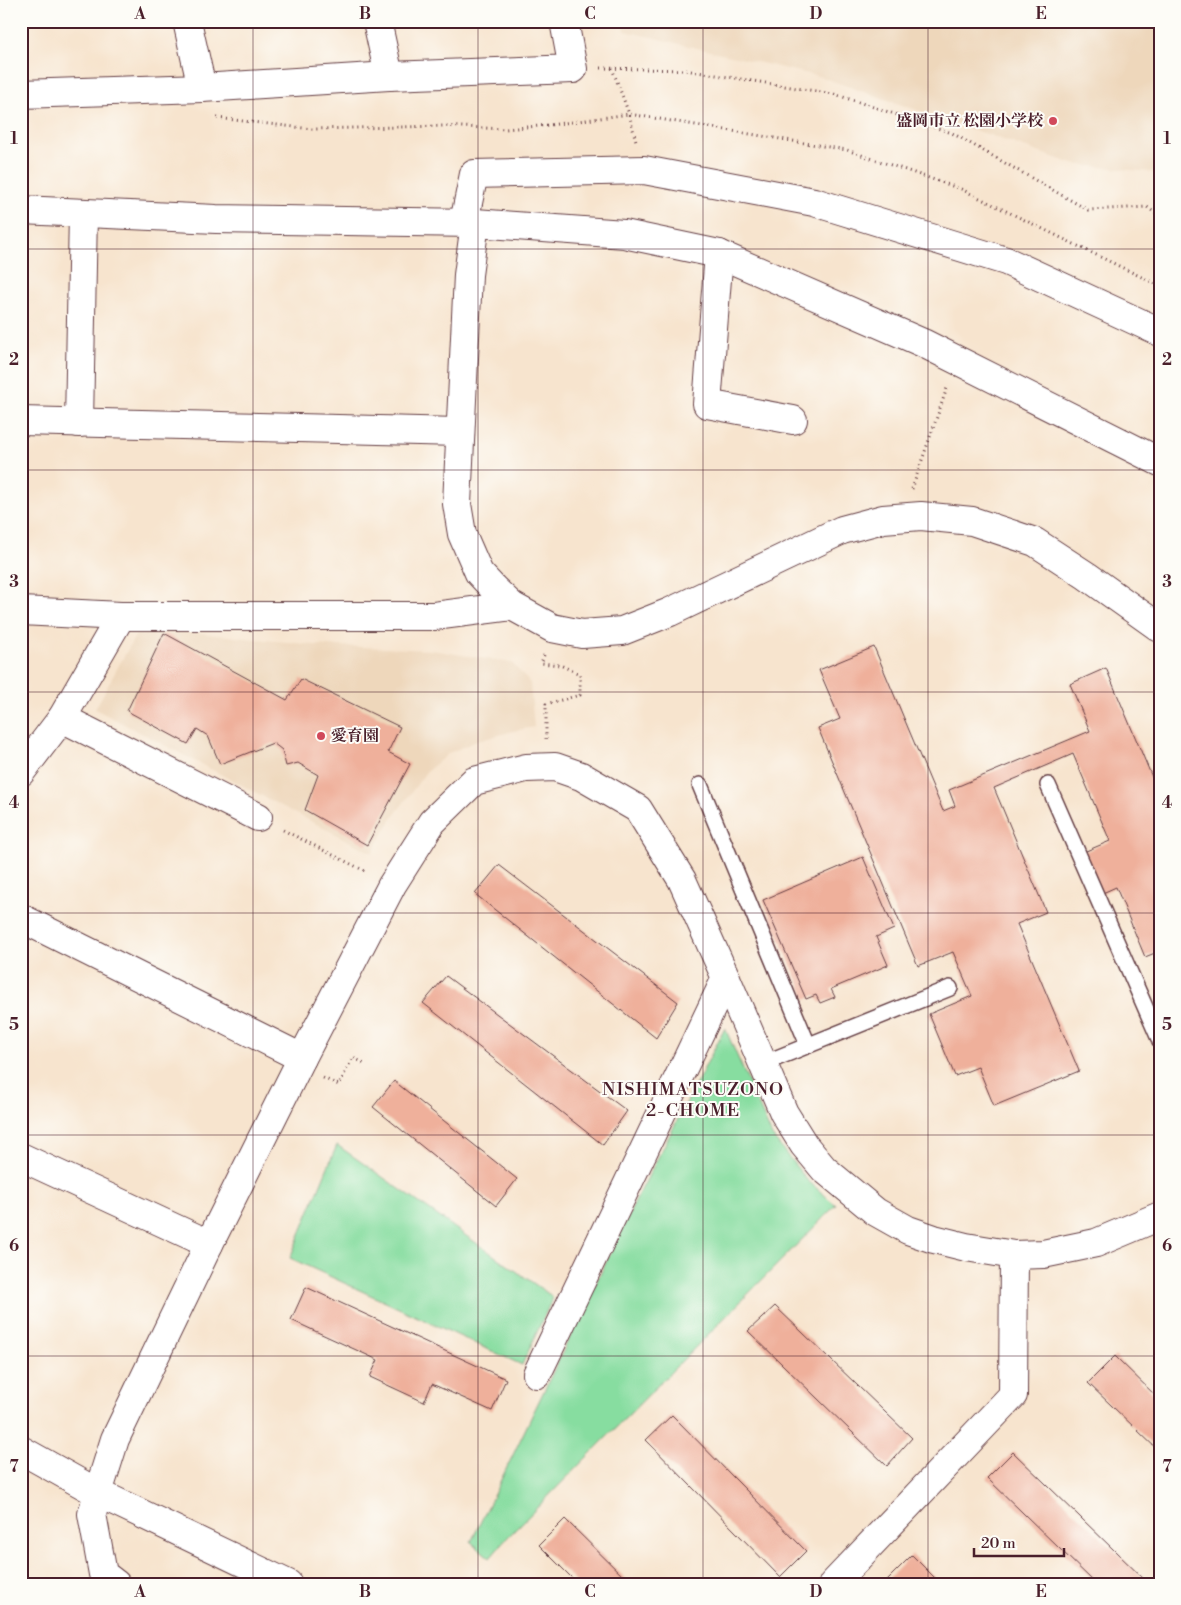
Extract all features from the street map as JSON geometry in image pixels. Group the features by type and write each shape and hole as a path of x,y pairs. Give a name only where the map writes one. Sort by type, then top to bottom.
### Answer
{"street":[{"path":"187,21 202,88"},
{"path":"377,21 390,76"},
{"path":"21,94 202,88 390,76 573,69 564,21"},
{"path":"1160,332 1006,261 814,202 644,170 474,174 469,223 457,504 462,534 479,573 512,606 552,628 582,634 622,631 670,612 842,530 883,519 921,516 972,521 1035,542 1160,628"},
{"path":"21,210 216,220 469,223 624,234 719,254 923,343 1160,462"},
{"path":"79,423 83,213"},
{"path":"719,254 707,404 793,420"},
{"path":"21,422 459,432"},
{"path":"21,611 121,616 434,616 512,606"},
{"path":"21,772 62,718 121,616"},
{"path":"62,718 258,817"},
{"path":"116,1584 104,1574 92,1514 115,1439 208,1244 392,885 432,822 474,781 526,768 555,766 581,776 638,809 682,880 784,1113 804,1145 824,1169 876,1212 908,1230 934,1239 966,1248 1014,1255 1042,1254 1096,1243 1160,1216"},
{"path":"21,918 300,1063"},
{"path":"537,1374 726,978"},
{"path":"21,1157 208,1244"},
{"path":"833,1584 1013,1395 1014,1255"},
{"path":"21,1450 98,1493 288,1584"}],"lane":[{"path":"700,785 808,1045"},
{"path":"1048,785 1160,1041"},
{"path":"762,1064 950,988"}],"path":[{"path":"612,68 629,114 644,170"},
{"path":"573,69 684,70 834,94 952,133 1088,210 1148,207 1160,217"},
{"path":"212,118 312,129 443,126 505,129 629,114 847,150 961,189 1160,286"},
{"path":"901,517 957,360"},
{"path":"552,628 541,663 560,665 580,674 580,695 546,704 546,743 555,766"},
{"path":"258,817 392,885"},
{"path":"300,1063 338,1085 353,1057 364,1064"}],"shaded area":[{"name":"盛岡市立 松園小学校","path":"623,21 1160,21 1160,173 1073,164 821,77 625,31"},
{"name":"愛育園","path":"140,627 314,645 431,650 512,663 530,683 534,727 474,742 449,753 426,772 391,820 372,853 95,709"}],"green space":[{"path":"725,1028 772,1136 807,1180 836,1205 507,1538 490,1558 471,1542 636,1200"},
{"path":"337,1145 553,1297 522,1365 290,1258"}],"building":[{"path":"164,633 287,700 301,679 400,727 388,752 410,764 367,845 305,810 318,775 298,763 286,766 282,750 273,743 220,764 208,736 197,729 188,744 127,711"},
{"path":"874,647 943,811 955,806 949,790 1090,731 1070,684 1106,668 1160,796 1160,951 1145,957 1116,887 1096,896 1079,854 1110,841 1073,754 994,788 1046,912 1017,924 1079,1071 994,1106 978,1067 955,1076 929,1014 972,996 953,952 918,966 818,728 840,719 819,670"},
{"path":"863,857 894,929 876,937 888,965 831,989 835,997 820,1003 816,995 806,999 763,900"},
{"path":"499,865 678,1002 656,1038 475,894"},
{"path":"446,976 627,1111 603,1145 423,1003"},
{"path":"394,1081 517,1179 496,1206 373,1107"},
{"path":"306,1287 506,1379 492,1411 432,1384 424,1402 370,1377 378,1360 291,1320"},
{"path":"775,1306 912,1438 887,1466 748,1331"},
{"path":"1115,1356 1160,1400 1160,1452 1088,1383"},
{"path":"672,1415 806,1551 780,1577 646,1440"},
{"path":"1013,1452 1149,1584 1096,1584 987,1478"},
{"path":"565,1519 631,1584 578,1584 539,1545"},
{"path":"912,1555 941,1584 890,1584 887,1580"}],"place":[{"name":"盛岡市立 松園小学校","path":"1053,121"},
{"name":"愛育園","path":"321,736"}],"district":[{"name":"NISHIMATSUZONO 2-CHOME","path":"693,1099"}]}
